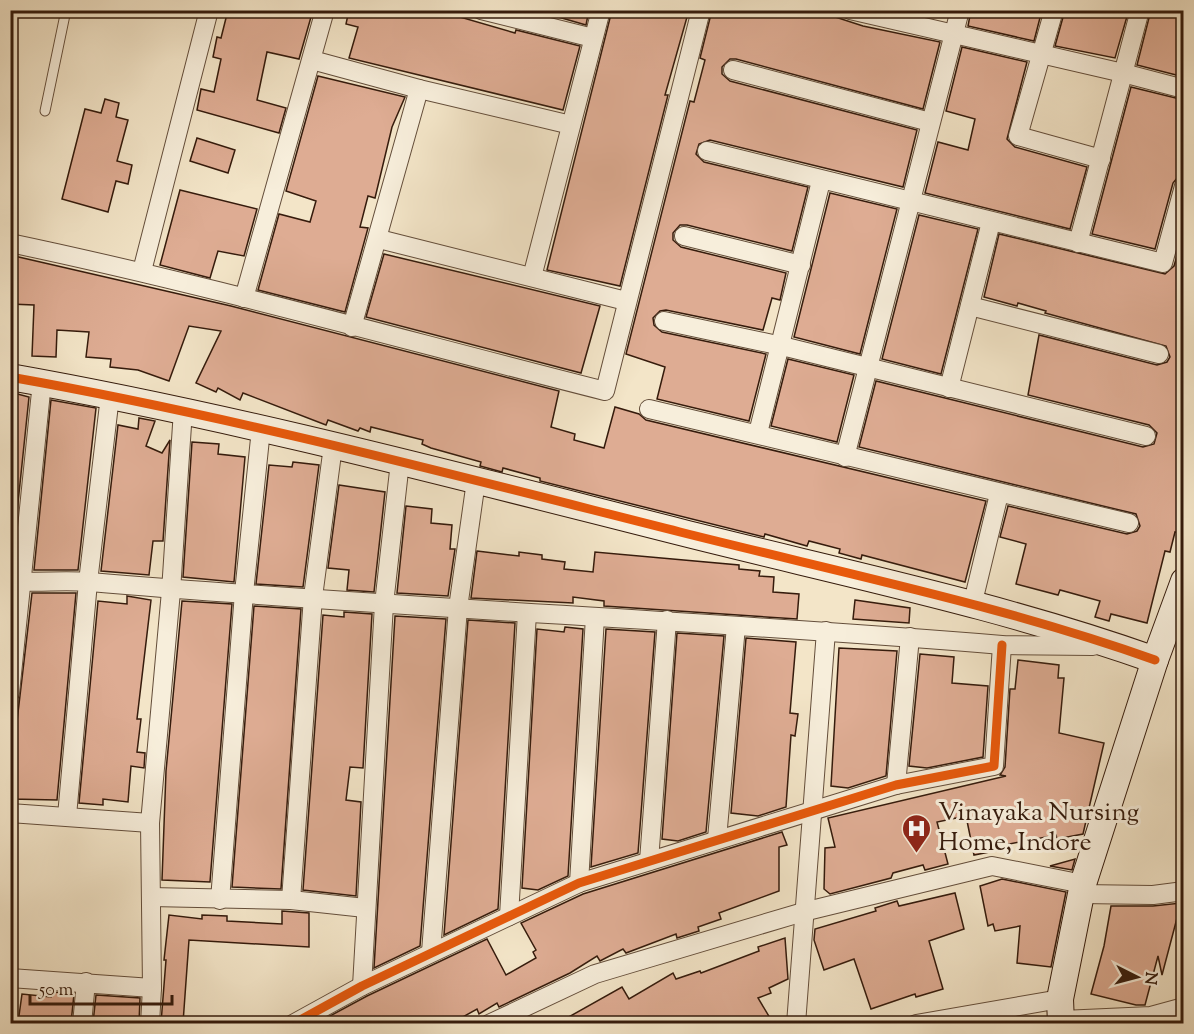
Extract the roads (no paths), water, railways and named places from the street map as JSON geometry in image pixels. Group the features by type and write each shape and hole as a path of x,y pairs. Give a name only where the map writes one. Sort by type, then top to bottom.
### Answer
{"street":[{"path":"142,271 209,10"},
{"path":"244,298 325,10"},
{"path":"481,10 593,38"},
{"path":"532,277 601,10"},
{"path":"10,243 142,271 605,391 701,10"},
{"path":"850,10 1184,89"},
{"path":"845,457 960,10"},
{"path":"1054,10 1018,136 1101,159"},
{"path":"1078,243 1140,10"},
{"path":"312,60 419,89 571,125"},
{"path":"733,70 930,122"},
{"path":"352,327 379,239 419,89"},
{"path":"707,151 821,181 1162,263 1184,186"},
{"path":"758,433 782,346 821,181"},
{"path":"950,388 991,222"},
{"path":"684,236 801,265"},
{"path":"379,239 626,301"},
{"path":"970,306 1159,354"},
{"path":"664,321 782,346 1146,436"},
{"path":"10,377 183,410 400,462 972,606 1116,646 1155,660"},
{"path":"10,693 15,581 42,382"},
{"path":"67,816 88,582 110,396"},
{"path":"649,409 758,433 845,457 1129,523"},
{"path":"150,1023 152,988 150,823 171,591 183,410"},
{"path":"220,900 244,594 261,429"},
{"path":"291,900 313,597 333,446"},
{"path":"362,986 384,604 400,462"},
{"path":"431,952 459,608 476,481"},
{"path":"972,606 999,494"},
{"path":"15,581 88,582 171,591 313,597 384,604 667,620 1002,645 1116,646"},
{"path":"1061,1014 1082,889 1155,660 1184,581"},
{"path":"509,916 527,613"},
{"path":"579,882 595,617"},
{"path":"649,861 667,620"},
{"path":"717,839 736,626"},
{"path":"796,1023 826,631"},
{"path":"896,785 910,637"},
{"path":"293,1023 362,986 579,882 896,785 994,766 1002,645"},
{"path":"10,813 150,823"},
{"path":"489,1023 595,974 803,912 992,866 1082,889 1153,895 1184,891"},
{"path":"151,897 291,900 365,908"},
{"path":"10,978 152,988"},
{"path":"81,1023 86,982"},
{"path":"916,1023 1061,1014 1151,1016 1184,1007"}],"lane":[{"path":"45,111 66,10"}],"place":[{"name":"Vinayaka Nursing Home, Indore","path":"917,854"}]}
